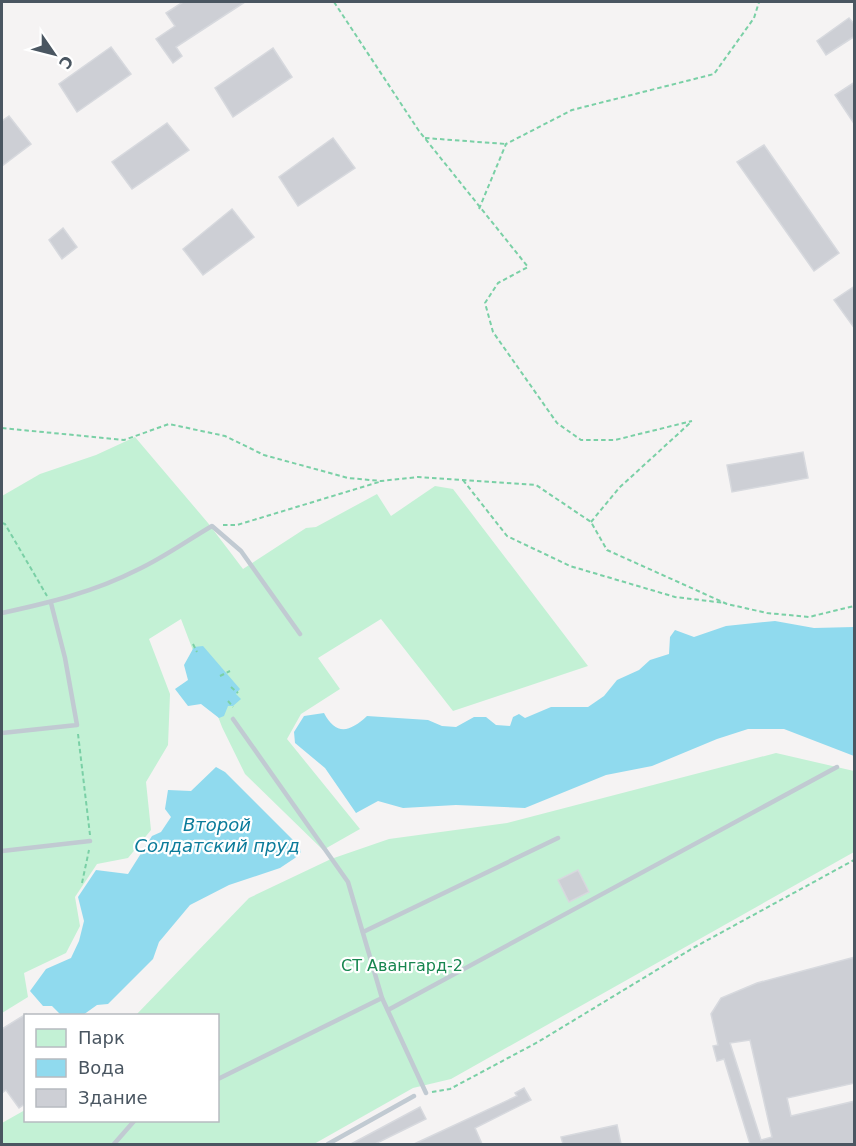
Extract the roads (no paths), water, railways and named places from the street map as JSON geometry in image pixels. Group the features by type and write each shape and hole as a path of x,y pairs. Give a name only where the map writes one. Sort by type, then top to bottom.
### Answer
{"lane":[{"path":"2,613 51,603 104,585 139,570 212,526 241,551 300,634"},
{"path":"2,733 77,725 65,658 51,603"},
{"path":"233,719 348,882 382,998 426,1093"},
{"path":"388,1010 837,767"},
{"path":"363,932 558,838"},
{"path":"2,851 90,841"},
{"path":"219,1079 382,998"},
{"path":"327,1144 414,1096"},
{"path":"114,1144 133,1122"}],"water":[{"path":"775,621 814,628 854,627 854,756 784,729 748,729 717,739 652,766 606,775 525,808 456,805 403,808 378,801 356,813 325,768 295,743 294,732 304,716 324,713 333,725 344,729 355,726 367,716 428,720 442,726 456,727 474,717 486,717 496,725 510,726 513,717 519,714 525,718 551,707 588,707 604,696 617,680 639,670 650,660 669,654 670,637 675,630 694,637 726,626"},
{"path":"203,646 240,689 236,694 241,699 233,706 228,706 224,716 219,718 201,704 188,706 175,689 188,680 184,665 194,647"},
{"name":"Второй Солдатский пруд","path":"216,767 225,772 299,846 301,852 280,868 229,885 190,905 159,942 153,959 108,1004 97,1005 84,1014 60,1014 52,1006 43,1006 30,991 46,969 71,958 79,941 84,921 78,897 96,870 128,874 152,836 161,832 171,817 165,809 168,790 191,791"}],"park label":[{"name":"СТ Авангард-2","path":"402,965"}]}
